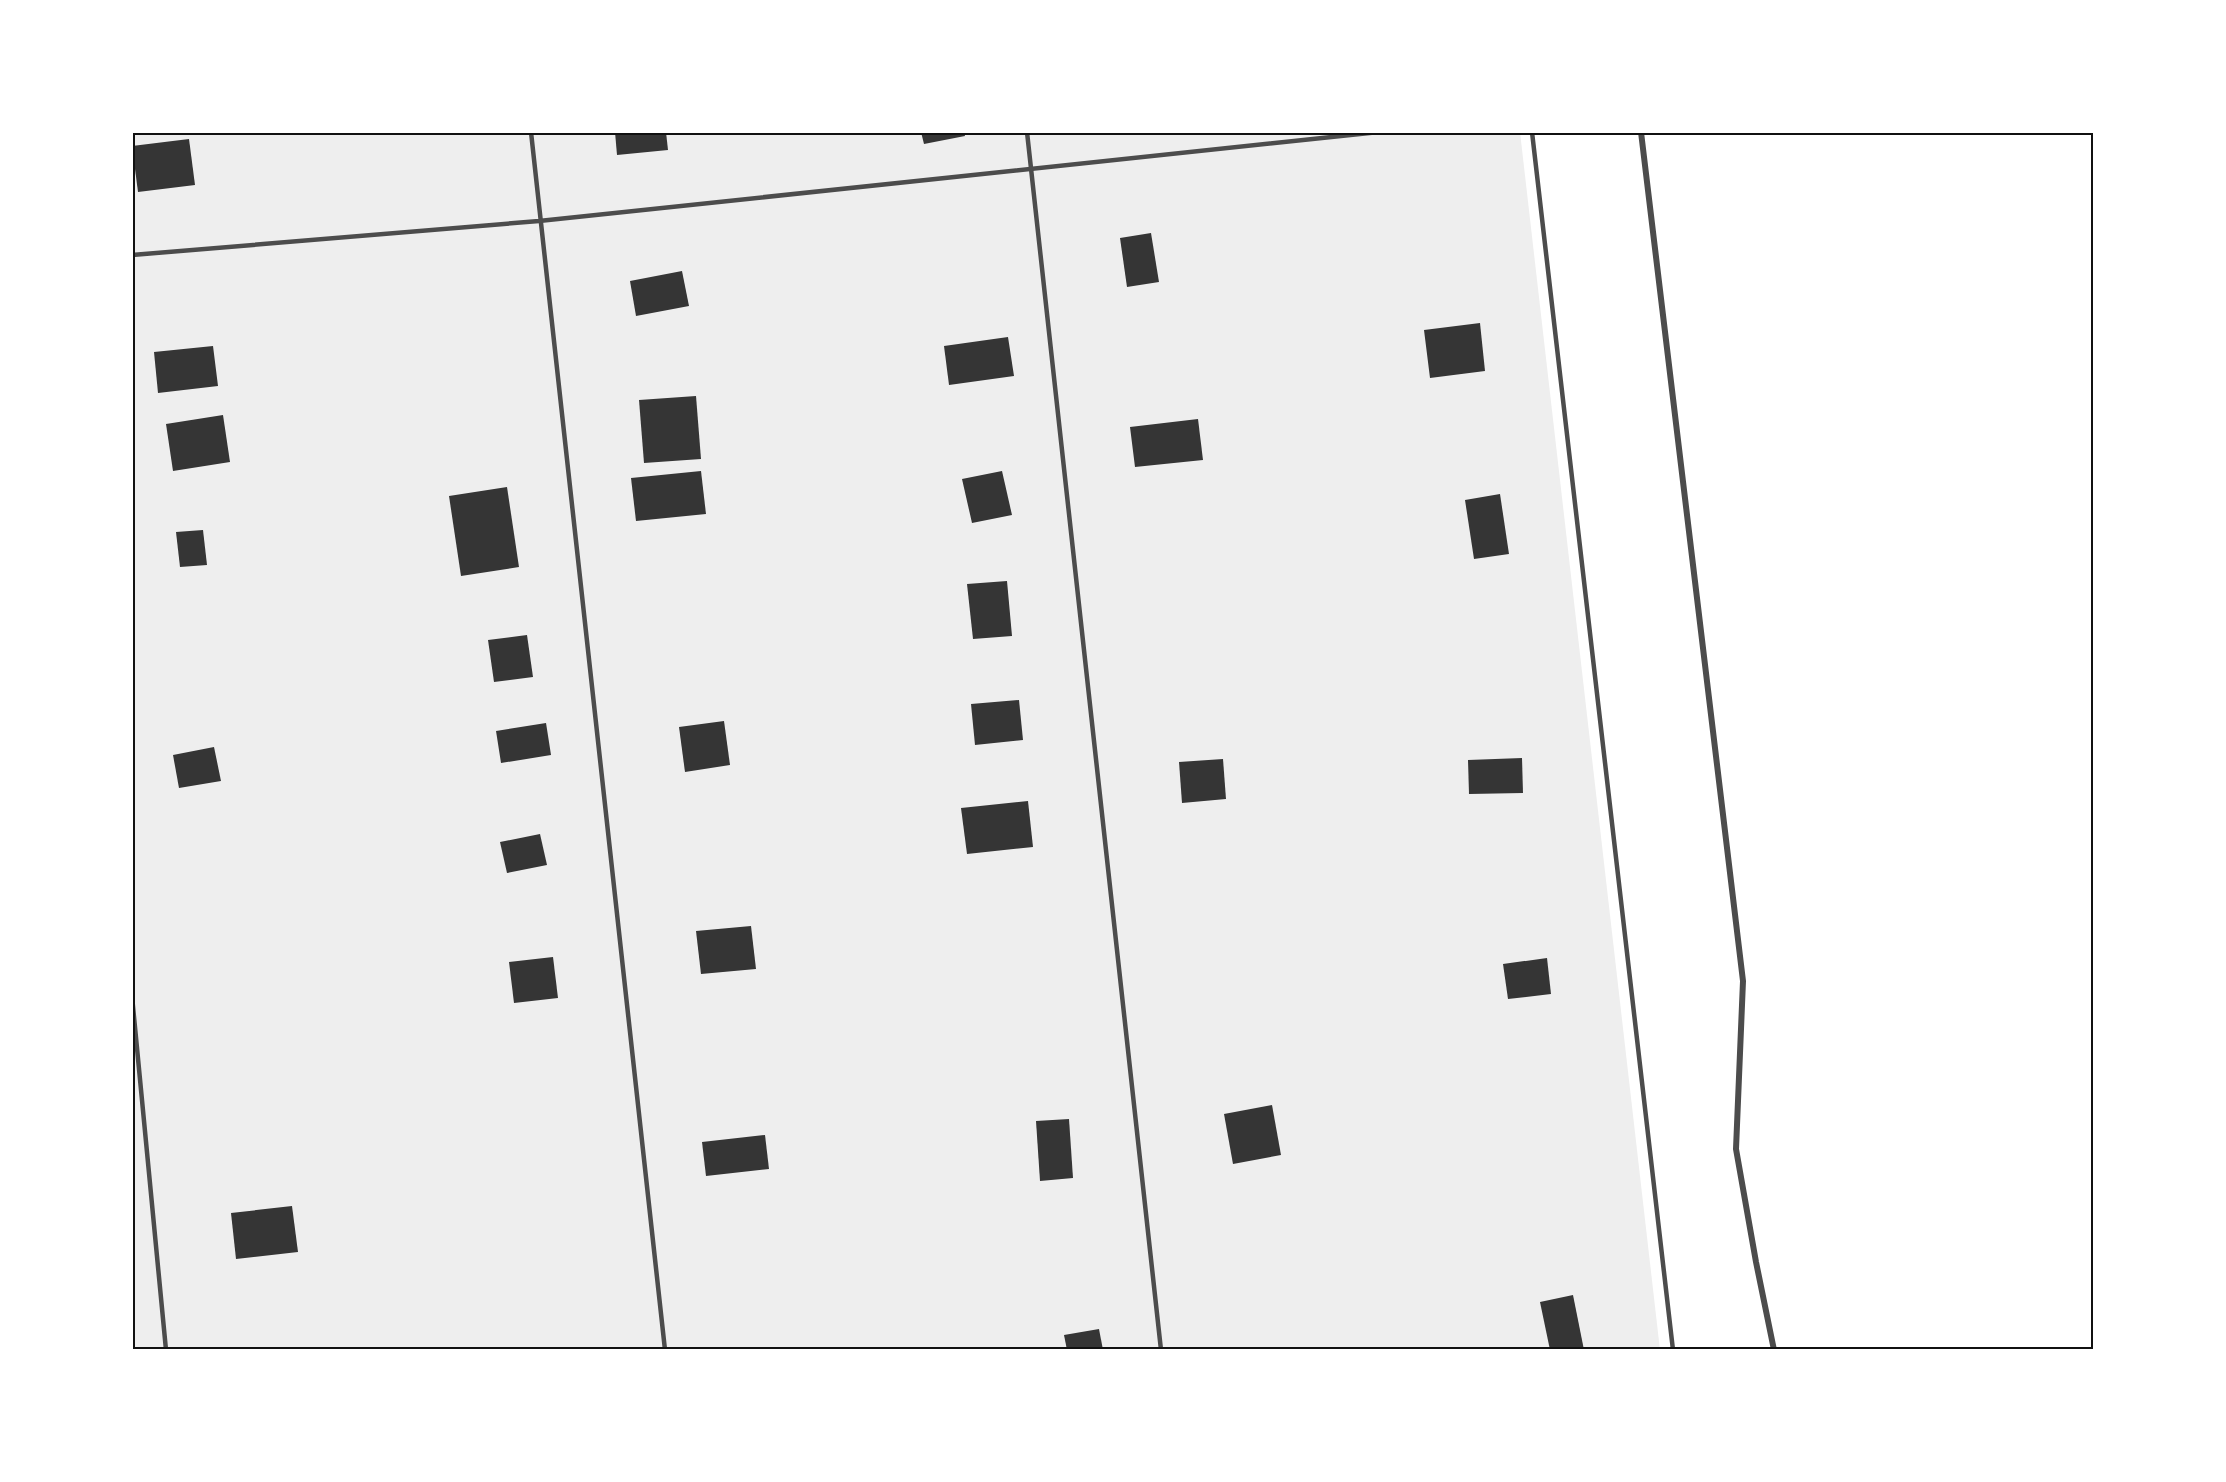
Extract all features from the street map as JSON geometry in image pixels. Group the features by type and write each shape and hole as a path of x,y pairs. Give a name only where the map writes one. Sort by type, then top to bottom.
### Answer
{"street":[{"path":"1641,132 1743,981 1736,1149 1774,1350"}],"lane":[{"path":"531,132 665,1350"},
{"path":"1027,132 1161,1350"},
{"path":"132,255 539,220 1379,132"},
{"path":"1532,132 1673,1350"},
{"path":"132,996 166,1350"}],"shaded area":[{"path":"132,132 1520,132 1660,1350 132,1350"}],"building":[{"path":"615,132 666,132 668,150 617,155"},
{"path":"921,132 964,132 965,136 924,144"},
{"path":"189,139 195,185 138,192 132,146"},
{"path":"1151,233 1159,282 1127,287 1120,238"},
{"path":"682,271 689,306 636,316 630,281"},
{"path":"1480,323 1485,371 1430,378 1424,330"},
{"path":"1008,337 1014,376 949,385 944,346"},
{"path":"213,346 218,386 158,393 154,352"},
{"path":"696,396 701,459 644,463 639,400"},
{"path":"223,415 230,462 173,471 166,424"},
{"path":"1198,419 1203,460 1135,467 1130,427"},
{"path":"701,471 706,514 636,521 631,478"},
{"path":"1002,471 1012,515 972,523 962,479"},
{"path":"507,487 519,567 461,576 449,496"},
{"path":"1500,494 1509,554 1474,559 1465,500"},
{"path":"203,530 207,565 180,567 176,532"},
{"path":"1007,581 1012,636 973,639 967,584"},
{"path":"527,635 533,677 494,682 488,640"},
{"path":"1019,700 1023,740 975,745 971,704"},
{"path":"724,721 730,765 685,772 679,727"},
{"path":"546,723 551,755 501,763 496,731"},
{"path":"214,747 221,781 179,788 173,755"},
{"path":"1522,758 1523,793 1469,794 1468,760"},
{"path":"1223,759 1226,799 1182,803 1179,762"},
{"path":"1028,801 1033,847 967,854 961,808"},
{"path":"540,834 547,865 507,873 500,842"},
{"path":"751,926 756,969 701,974 696,931"},
{"path":"553,957 558,998 514,1003 509,962"},
{"path":"1547,958 1551,994 1508,999 1503,964"},
{"path":"1272,1105 1281,1155 1233,1164 1224,1114"},
{"path":"1069,1119 1073,1178 1040,1181 1036,1121"},
{"path":"765,1135 769,1169 706,1176 702,1142"},
{"path":"292,1206 298,1252 236,1259 231,1213"},
{"path":"1573,1295 1584,1350 1550,1350 1540,1302"},
{"path":"1099,1329 1103,1350 1067,1350 1064,1335"}]}
